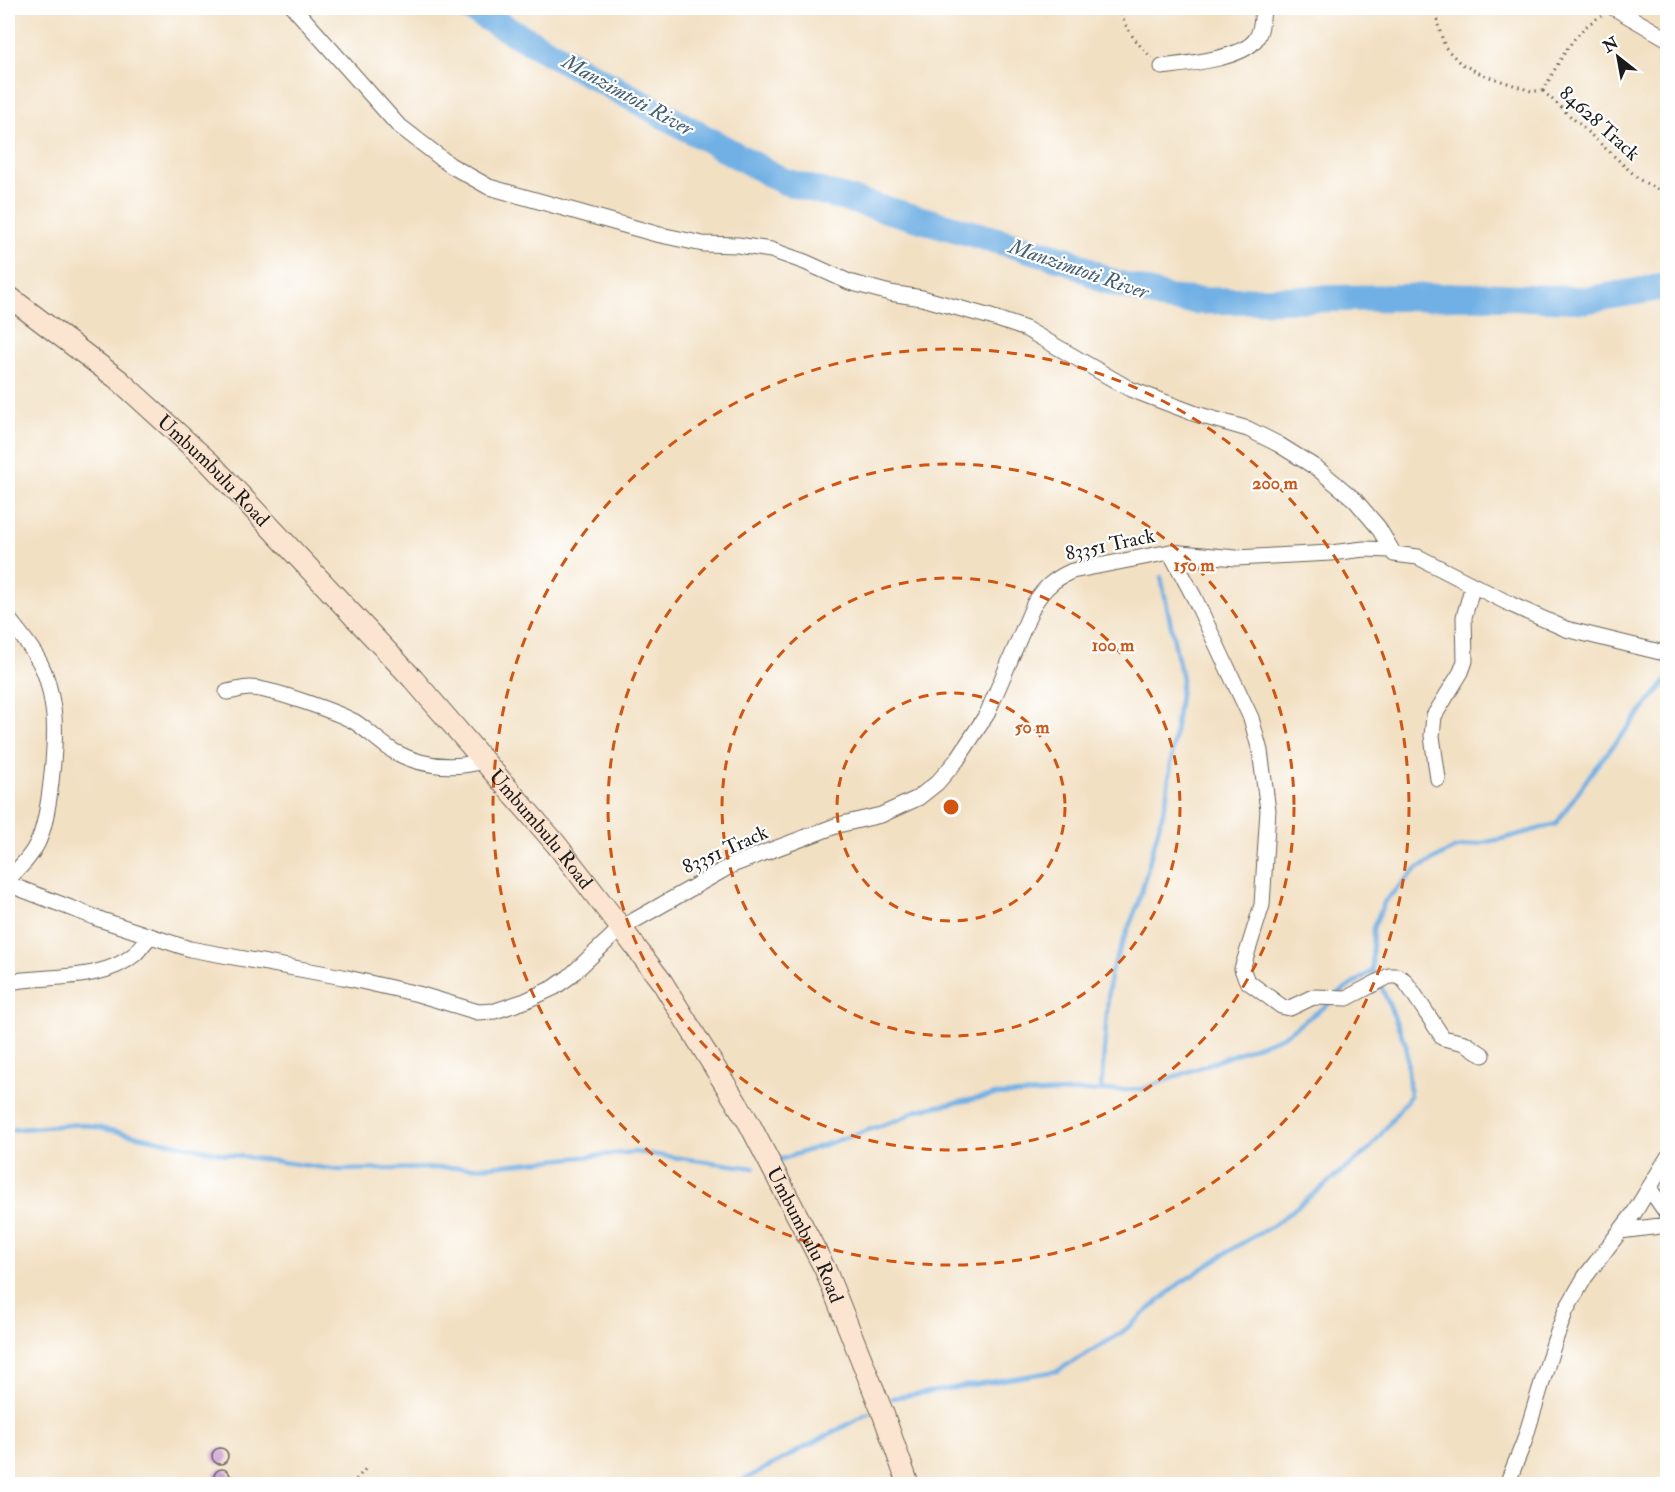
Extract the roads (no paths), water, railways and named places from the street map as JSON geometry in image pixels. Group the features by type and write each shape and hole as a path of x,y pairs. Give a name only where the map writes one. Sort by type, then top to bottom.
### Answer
{"main road":[{"name":"Umbumbulu Road","path":"8,296 98,362 151,406 210,463 405,671 484,761 556,844 662,982 749,1124 819,1259 884,1416 908,1485"}],"street":[{"path":"294,8 397,124 450,165 489,187 656,234 703,243 771,250 805,262 849,282 890,293 922,298 1026,329 1130,389 1196,414 1248,429 1288,450 1318,469 1355,500 1378,527 1394,555"},
{"path":"1162,67 1198,62 1246,48 1259,34 1263,8"},
{"path":"1620,12 1668,39"},
{"name":"83351 Track","path":"8,884 102,920 190,949 343,977 418,994 478,1012 495,1011 525,1001 555,987 569,977 621,928 732,865 838,825 882,815 918,798 937,783 957,760 987,714 1034,604 1044,590 1061,576 1072,571 1170,552 1236,558 1364,549 1391,550 1394,555 1418,557 1512,605 1566,629 1668,654"},
{"path":"1170,552 1194,597 1251,718 1260,751 1268,810 1262,905 1242,969 1247,981 1286,1008 1297,1006 1313,997 1347,998 1389,976 1397,976 1404,980 1443,1038 1465,1043 1483,1055"},
{"path":"1438,779 1432,736 1434,716 1461,672 1465,661 1464,617 1473,585"},
{"path":"8,618 42,667 50,692 54,717 48,806 43,828 38,843 8,879"},
{"path":"227,692 250,688 260,689 314,706 351,720 394,752 424,763 464,767 484,761"},
{"path":"8,982 97,971 115,965 134,954 150,936"},
{"path":"1507,1485 1524,1442 1566,1310 1585,1276 1634,1213 1668,1157"},
{"path":"1649,1188 1668,1215"},
{"path":"1620,1231 1668,1225"}],"waterway":[{"name":"Manzimtoti River","path":"469,8 783,181 1067,260 1105,280 1170,299 1202,301 1488,296 1587,300 1668,286"},
{"path":"1101,1090 1110,974 1138,904 1166,801 1182,679 1161,577"},
{"path":"1338,994 1372,971 1373,928 1385,901 1415,870 1453,849 1506,838 1556,824 1594,769 1668,679"},
{"path":"892,1398 1057,1371 1120,1334 1179,1284 1274,1225 1369,1150 1410,1096 1406,1045 1379,981 1372,971"},
{"path":"779,1160 898,1120 918,1110 995,1095 1143,1089 1283,1036 1330,1003"},
{"path":"8,1130 81,1124 225,1154 339,1170 480,1167 635,1152 754,1168"},
{"path":"736,1484 869,1413"}]}
